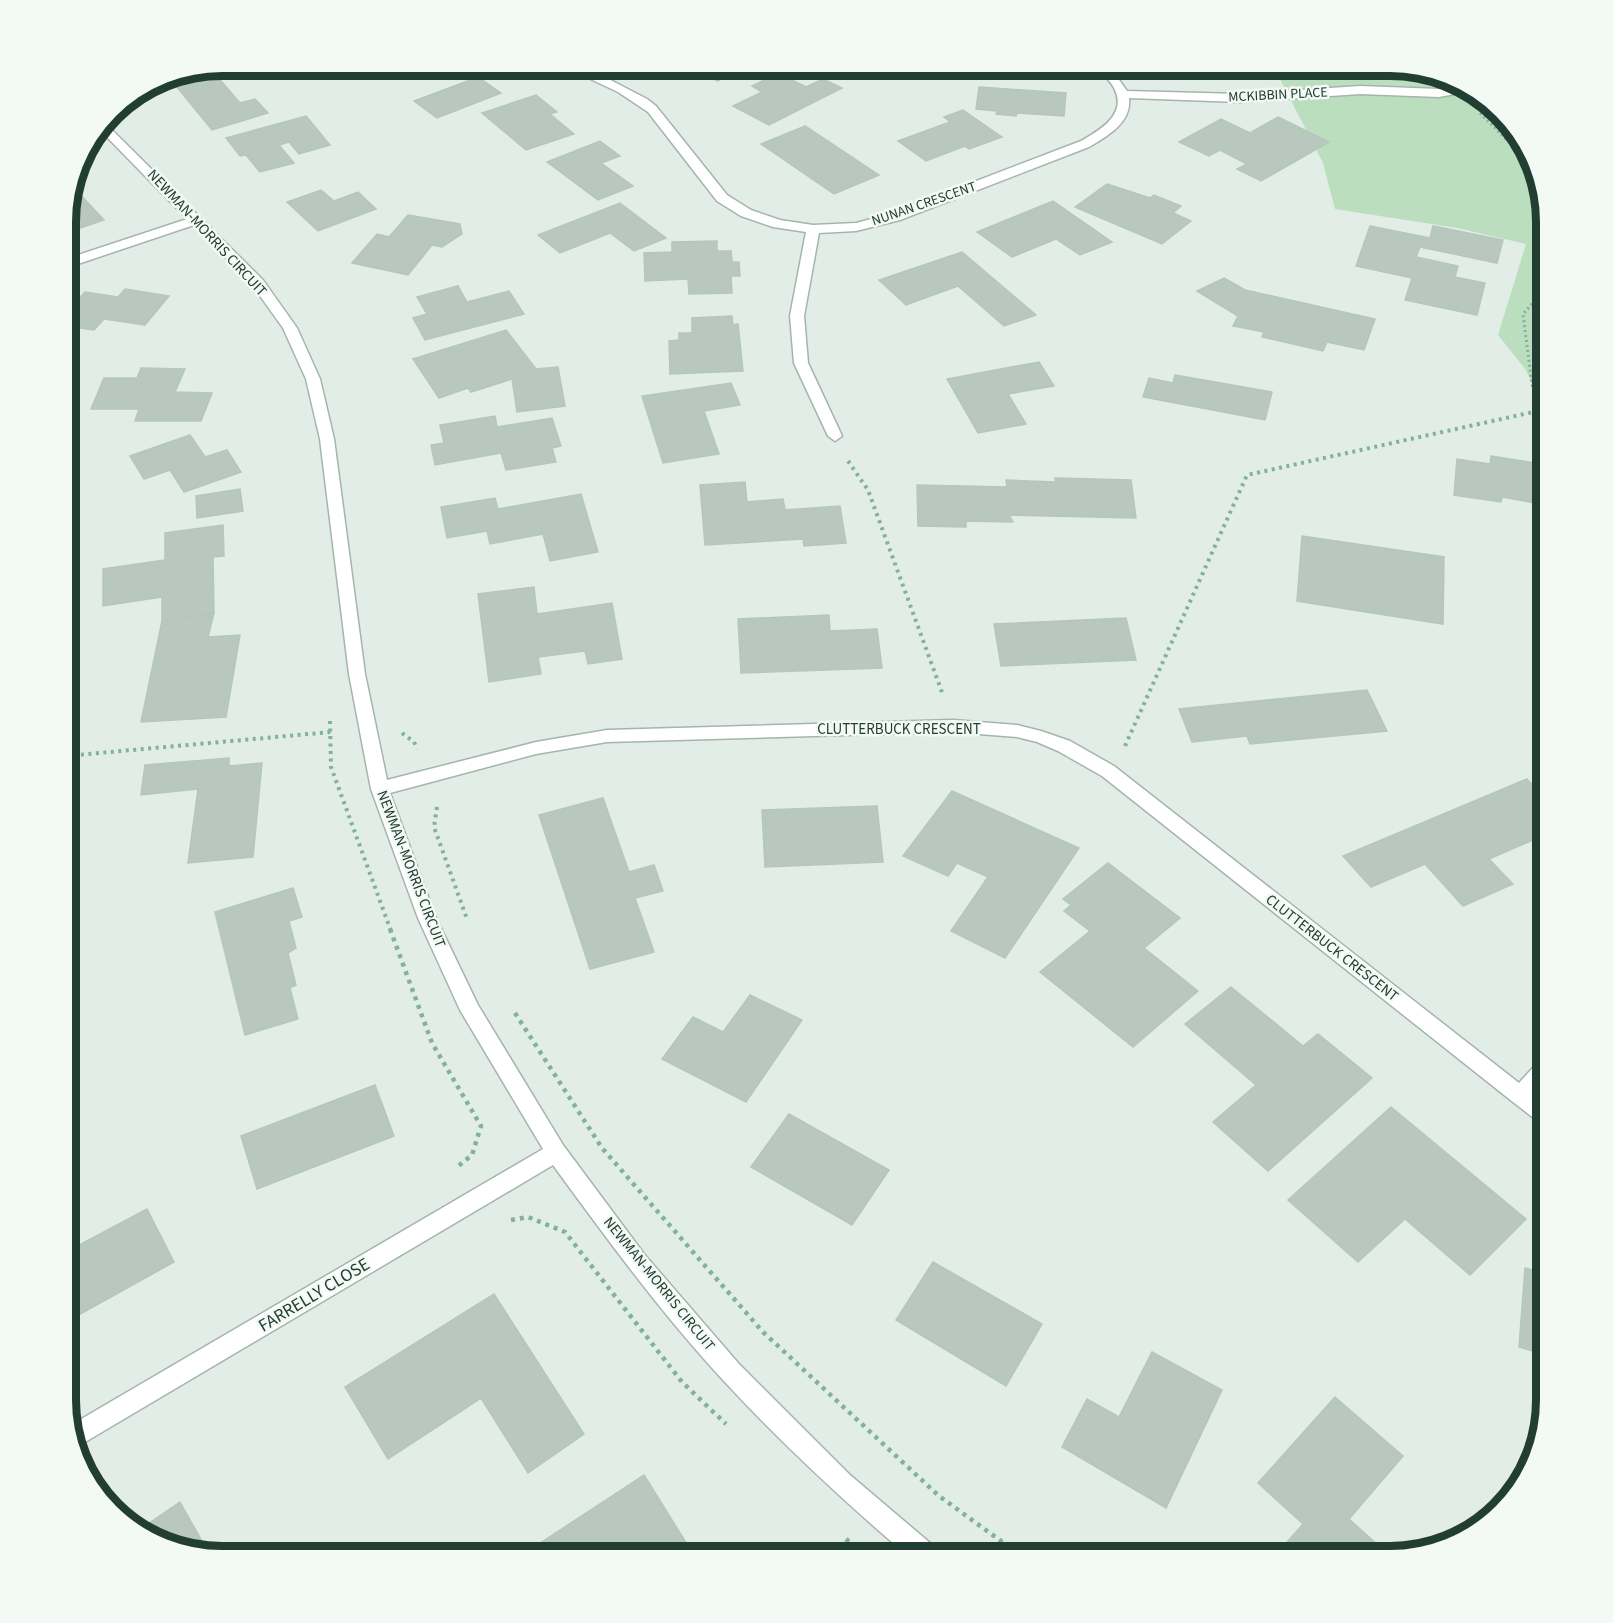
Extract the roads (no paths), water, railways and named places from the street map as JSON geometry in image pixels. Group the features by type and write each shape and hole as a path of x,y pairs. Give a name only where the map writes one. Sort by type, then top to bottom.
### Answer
{"street":[{"name":"NUNAN CRESCENT","path":"598,76 638,98 652,109 722,198 746,213 767,221 813,228 856,227 895,217 1085,144 1114,126 1125,102 1125,94"},
{"path":"1115,77 1125,94"},
{"name":"MCKIBBIN PLACE","path":"1125,94 1240,98 1360,90 1452,91"},
{"name":"NEWMAN-MORRIS CIRCUIT","path":"109,131 258,283 290,328 313,379 327,439 357,674 380,789 427,918 470,1010 556,1152 636,1261 731,1372 842,1483 914,1546"},
{"path":"77,260 197,220"},
{"path":"813,228 797,316 801,363 835,436"},
{"name":"CLUTTERBUCK CRESCENT","path":"380,789 536,748 607,735 953,726 1017,730 1064,746 1108,771 1536,1108"},
{"path":"1520,1096 1536,1078"},
{"name":"FARRELLY CLOSE","path":"80,1433 556,1152"}]}
